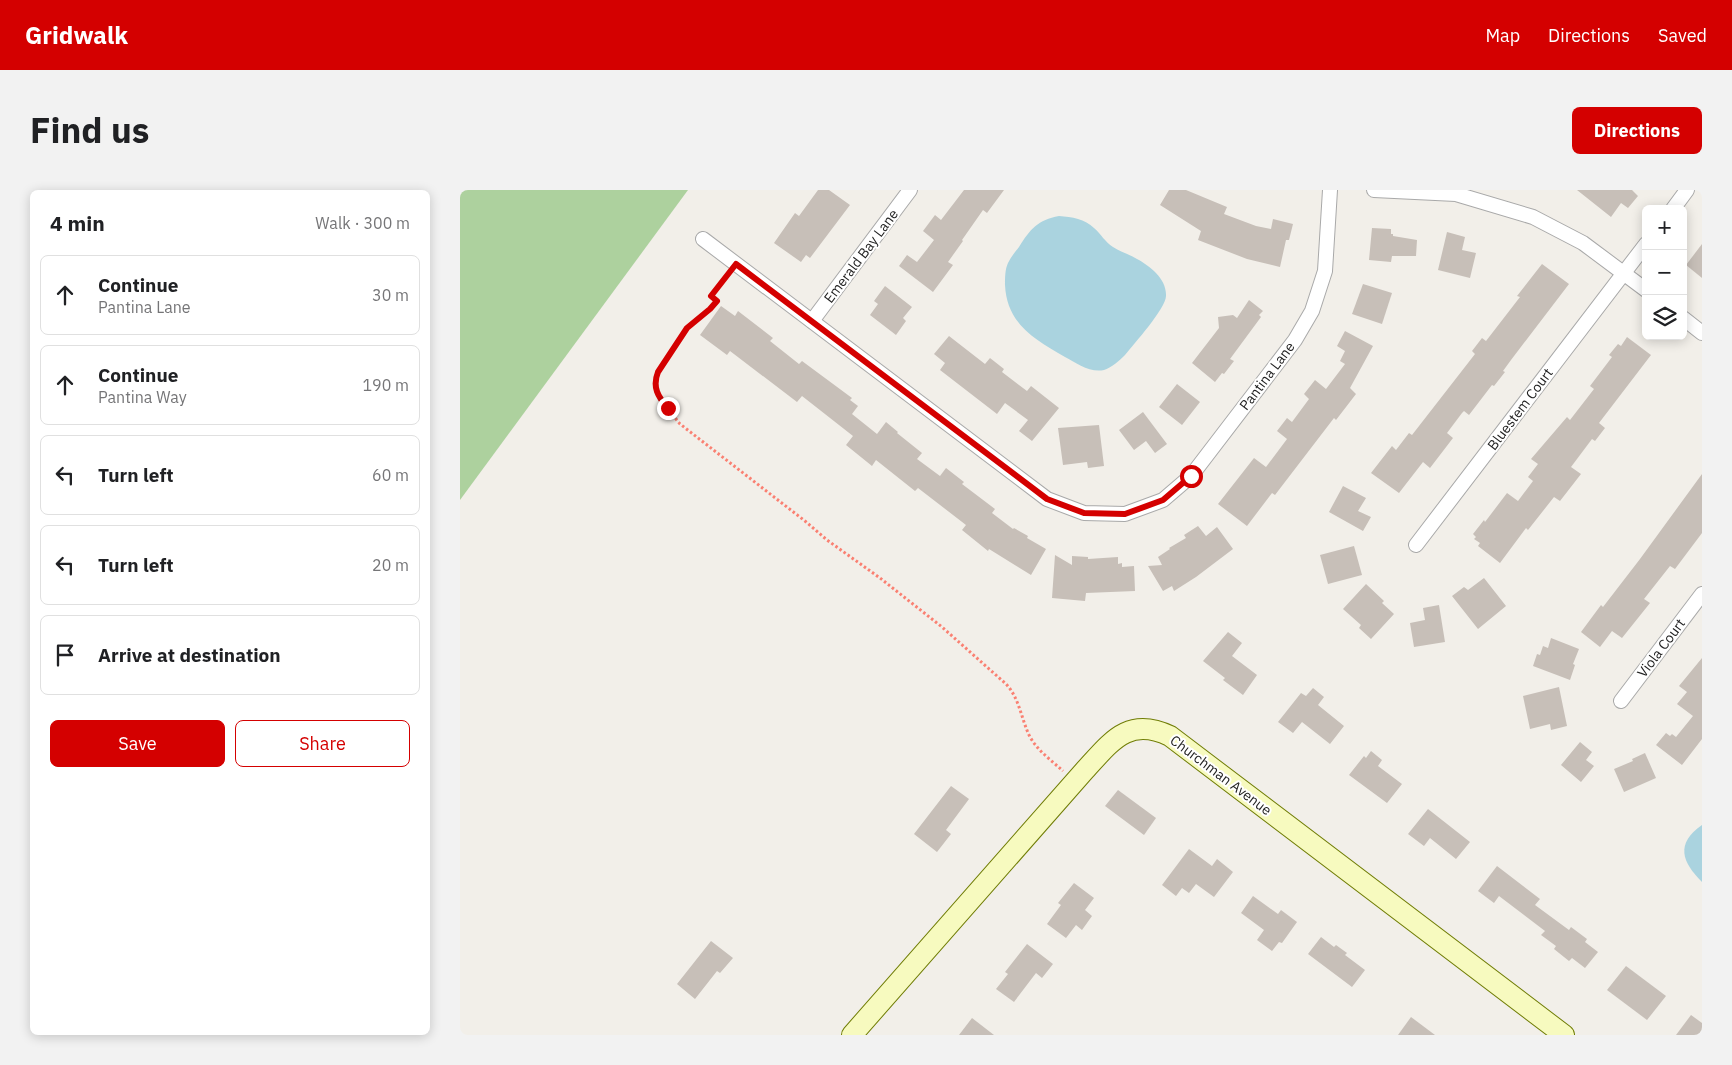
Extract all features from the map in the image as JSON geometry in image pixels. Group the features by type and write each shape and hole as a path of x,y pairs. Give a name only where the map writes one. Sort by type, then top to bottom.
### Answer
{"street":[{"name":"Emerald Bay Lane","path":"812,321 910,190"},
{"name":"Pantina Lane","path":"812,321 1047,499 1084,513 1125,514 1163,500 1191,476 1295,340 1312,311 1325,271 1330,190"},
{"path":"1374,190 1456,192 1533,217 1583,243 1642,287"},
{"path":"1676,205 1687,190"},
{"path":"703,240 812,321"},
{"name":"Bluestem Court","path":"1416,545 1642,249"},
{"path":"1687,321 1702,333"},
{"name":"Viola Court","path":"1620,701 1702,594"},
{"name":"Churchman Avenue","path":"852,1035 1074,782 1116,737 1131,730 1140,729 1156,730 1170,736 1564,1035"}],"path":[{"path":"736,264 711,296 717,301 687,328 658,372 655,379 655,388 660,399 680,424 827,540 880,578 942,627 1006,684 1014,692 1031,738 1041,751 1074,782"}],"green space":[{"path":"460,190 688,190 460,500"}],"water":[{"path":"1059,216 1087,222 1110,245 1152,269 1161,279 1166,290 1165,302 1149,326 1125,355 1104,370 1099,371 1083,367 1033,337 1017,320 1007,299 1005,274 1010,259 1035,226 1045,220"},
{"path":"1702,825 1702,882 1690,867 1684,853 1688,839"}],"building":[{"path":"818,190 829,190 850,205 810,258 806,255 801,262 774,243 795,213 799,216"},
{"path":"964,190 1004,190 987,213 983,210 962,240 948,262 953,265 933,292 899,266 907,255 917,262 934,240 923,231 935,215 941,220"},
{"path":"1169,190 1186,190 1227,207 1224,214 1256,226 1271,229 1273,219 1293,224 1289,240 1286,240 1280,267 1247,259 1198,240 1201,231 1160,205"},
{"path":"1577,190 1632,190 1638,196 1628,208 1621,203 1611,217"},
{"path":"1372,228 1391,229 1393,236 1417,240 1416,256 1392,256 1391,262 1369,260"},
{"path":"1447,232 1465,237 1462,250 1476,253 1470,278 1438,270"},
{"path":"1702,244 1702,278 1687,266"},
{"path":"1542,264 1569,284 1511,360 1503,371 1505,372 1494,386 1492,385 1469,415 1464,411 1462,413 1447,433 1453,438 1430,468 1423,462 1399,493 1371,473 1392,446 1396,450 1409,433 1412,435 1475,354 1472,351 1482,338 1486,341 1520,297 1517,296"},
{"path":"1363,284 1392,293 1382,324 1352,314"},
{"path":"885,286 912,307 903,318 906,321 896,335 870,315 878,304 874,301"},
{"path":"1249,300 1263,311 1259,315 1261,317 1230,359 1234,361 1215,382 1192,363 1219,328 1218,317 1233,315 1237,318"},
{"path":"721,306 735,316 738,311 773,338 770,341 799,364 802,361 852,398 850,400 858,406 852,414 877,434 886,422 922,453 917,459 940,476 946,468 964,482 962,484 995,509 992,513 1013,529 1028,536 1027,538 1046,549 1031,575 989,549 988,551 962,530 966,525 918,488 915,491 876,460 872,466 846,445 853,436 802,396 797,402 730,351 727,355 700,335"},
{"path":"1345,331 1373,346 1350,388 1356,394 1336,420 1334,418 1275,495 1272,493 1247,526 1218,504 1254,458 1266,467 1287,439 1277,431 1287,418 1292,422 1309,399 1304,394 1315,380 1326,389 1345,364 1340,361 1345,351 1337,346"},
{"path":"949,336 985,364 990,358 1004,369 1002,372 1027,391 1031,386 1059,408 1032,441 1019,431 1028,420 1005,403 997,414 940,370 945,363 934,354"},
{"path":"1627,337 1651,355 1599,423 1605,428 1595,441 1592,439 1571,467 1581,474 1560,501 1554,497 1528,530 1526,528 1500,563 1478,546 1480,543 1474,539 1476,537 1473,534 1484,520 1485,522 1507,493 1518,501 1533,481 1528,477 1538,464 1531,459 1567,417 1570,420 1594,389 1590,386 1612,357 1609,355 1618,344 1621,346"},
{"path":"1177,384 1200,402 1182,425 1159,407"},
{"path":"1143,412 1167,444 1155,453 1146,441 1134,450 1119,430"},
{"path":"1099,425 1104,466 1088,468 1087,462 1063,465 1058,428"},
{"path":"1702,474 1702,533 1675,569 1670,566 1644,599 1650,603 1622,638 1612,631 1600,647 1581,632 1640,559"},
{"path":"1343,486 1366,498 1358,511 1371,517 1363,531 1329,512"},
{"path":"1198,526 1206,536 1217,527 1233,549 1174,591 1172,586 1163,591 1148,566 1162,565 1158,557 1186,538 1184,535"},
{"path":"1354,546 1362,575 1328,584 1320,555"},
{"path":"1055,555 1072,565 1072,556 1088,557 1088,559 1118,557 1118,564 1122,563 1122,567 1134,566 1135,591 1086,593 1085,601 1052,598"},
{"path":"1484,578 1506,606 1478,629 1452,596 1464,587 1468,590"},
{"path":"1366,584 1384,601 1382,603 1394,614 1371,639 1359,628 1361,625 1343,609"},
{"path":"1439,605 1445,642 1414,647 1410,623 1425,620 1423,608"},
{"path":"1228,632 1242,643 1232,656 1257,675 1243,695 1223,680 1225,678 1203,661"},
{"path":"1551,638 1579,649 1573,664 1575,665 1570,680 1533,666 1537,654 1540,655 1543,646 1548,648"},
{"path":"1702,658 1702,739 1682,765 1656,745 1666,733 1676,737 1693,716 1677,704 1687,692 1679,686"},
{"path":"1559,687 1567,726 1551,730 1550,724 1530,729 1523,696"},
{"path":"1313,688 1324,697 1318,705 1344,726 1330,744 1302,722 1293,733 1278,722 1301,693 1306,696"},
{"path":"1580,742 1592,752 1586,760 1594,766 1581,782 1561,765"},
{"path":"1371,751 1382,760 1378,766 1402,784 1387,803 1349,775 1364,756 1366,758"},
{"path":"1645,753 1656,778 1624,792 1614,769 1633,761 1632,759"},
{"path":"951,786 969,799 946,830 951,834 937,852 914,834"},
{"path":"1118,790 1156,818 1144,835 1105,806"},
{"path":"1428,809 1470,842 1456,859 1430,838 1424,846 1408,834"},
{"path":"1189,849 1212,866 1217,859 1233,872 1214,897 1196,884 1189,893 1182,888 1176,896 1162,885"},
{"path":"1497,866 1540,899 1535,905 1569,930 1571,927 1587,939 1585,942 1598,952 1585,968 1572,958 1569,961 1554,949 1556,946 1541,935 1545,931 1499,896 1494,903 1478,891"},
{"path":"1074,883 1094,898 1085,910 1092,916 1082,930 1076,925 1066,938 1047,924 1061,905 1058,903"},
{"path":"1253,896 1278,914 1281,910 1297,922 1282,943 1279,942 1272,951 1257,940 1264,930 1241,913"},
{"path":"1321,937 1334,947 1336,945 1347,953 1345,955 1365,970 1352,987 1308,954"},
{"path":"711,941 733,958 720,973 717,971 695,999 677,984"},
{"path":"1027,944 1053,964 1042,978 1036,973 1014,1002 996,989 1008,974 1005,972"},
{"path":"1626,966 1666,996 1647,1020 1607,990"},
{"path":"1691,1015 1702,1023 1702,1035 1676,1035"},
{"path":"1411,1017 1435,1035 1398,1035"},
{"path":"972,1018 994,1035 959,1035"}],"route":[{"path":"668,408 660,399 655,388 655,379 658,372 687,328 717,301 711,296 736,264 1047,499 1084,513 1125,514 1163,500 1191,476"}]}
